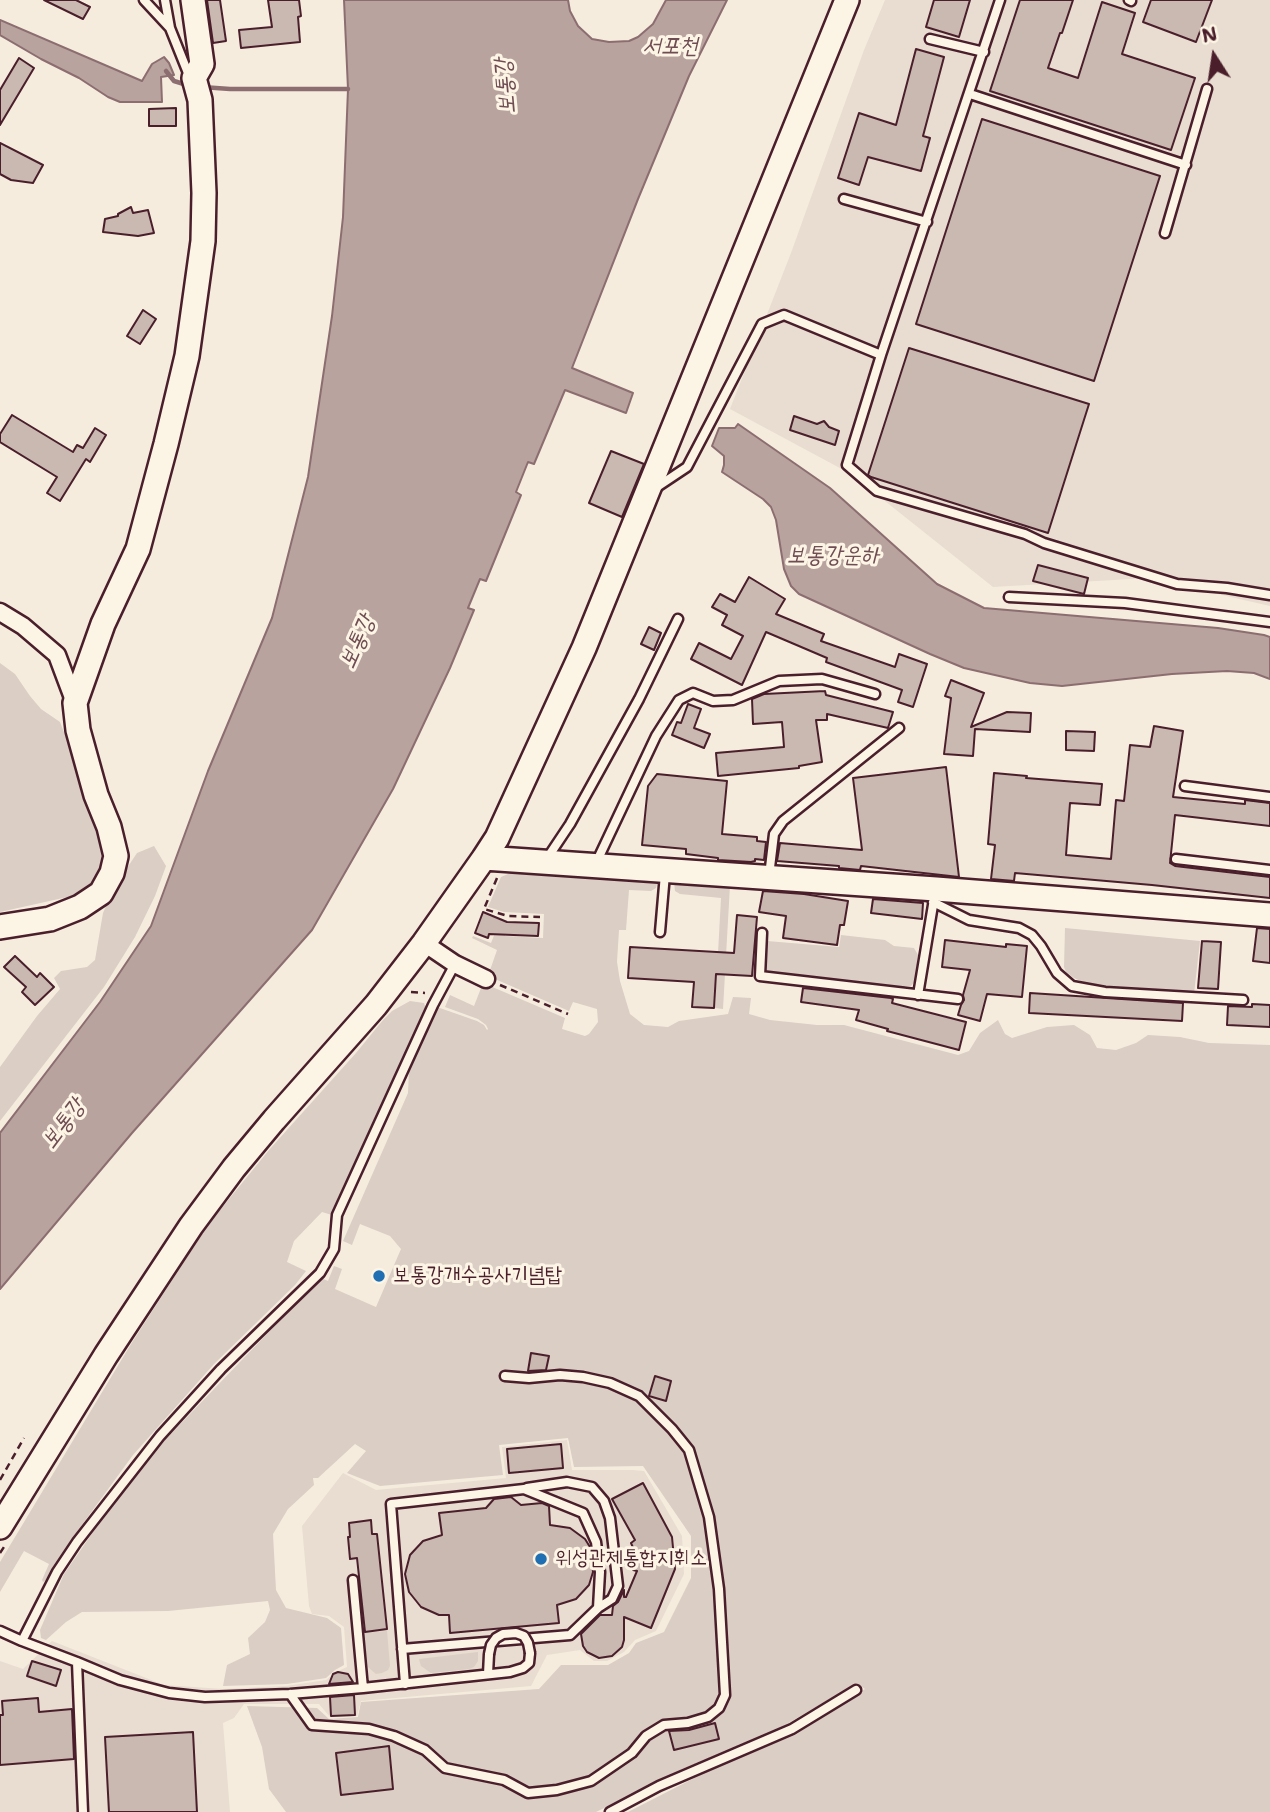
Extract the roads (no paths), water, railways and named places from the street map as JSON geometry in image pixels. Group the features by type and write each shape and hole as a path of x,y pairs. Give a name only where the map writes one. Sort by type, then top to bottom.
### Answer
{"street":[{"path":"75,704 103,624 138,549 187,356 203,241 204,193 200,100 196,83 202,64 192,0"},
{"path":"3,1535 106,1355 191,1226 234,1168 376,1005 424,943 497,838 584,648 847,0"},
{"path":"0,612 23,626 57,655 75,704 78,730 116,856 112,873 102,893 80,907 50,919 0,927"},
{"path":"484,858 769,879 935,895 1270,915"},
{"path":"424,943 455,964 486,979"}],"lane":[{"path":"144,0 170,28"},
{"path":"165,0 170,28 188,73 196,83"},
{"path":"1000,0 847,465 877,491 1025,534 1044,543 1177,584 1270,595"},
{"path":"930,39 984,52"},
{"path":"1166,233 1207,89"},
{"path":"970,94 1186,165"},
{"path":"844,199 927,222"},
{"path":"646,495 687,467 762,324 784,315 881,355"},
{"path":"1009,597 1125,603 1270,622"},
{"path":"544,862 577,813 639,699 678,619"},
{"path":"595,866 656,736 679,700 693,693 713,701 733,699 779,681 822,680 876,694"},
{"path":"769,879 774,834 783,821 899,728"},
{"path":"1185,786 1270,797"},
{"path":"1176,859 1270,870"},
{"path":"660,932 666,871"},
{"path":"918,995 935,895 969,920 1019,928 1032,934 1057,974 1072,986 1105,992 1243,1000"},
{"path":"762,933 760,976 958,999"},
{"path":"22,1642 57,1572 130,1473 221,1369 320,1273 334,1249 337,1215 455,964"},
{"path":"290,1694 312,1725 369,1729 394,1736 425,1750 445,1768 504,1780 528,1793 556,1790 591,1781 632,1753 646,1736 664,1725 688,1723 708,1717 719,1708 725,1695 719,1589 709,1517 689,1450 639,1396 610,1383 560,1375 528,1378 505,1376"},
{"path":"402,1649 570,1635 598,1608 612,1599 618,1586 610,1518 604,1501 592,1487 567,1482 391,1504 402,1649 405,1684"},
{"path":"524,1489 583,1513 596,1542 600,1572 598,1608"},
{"path":"353,1580 363,1688"},
{"path":"0,1631 120,1680 169,1693 205,1697 290,1694 510,1672 529,1663 530,1653 524,1636 516,1633 503,1634 496,1638 491,1644 488,1674"},
{"path":"77,1662 83,1812"},
{"path":"610,1812 659,1786 792,1729 856,1690"}],"water":[{"path":"344,0 568,0 578,26 592,39 609,42 629,41 638,37 653,24 666,0 727,0 689,76 572,368 633,393 626,413 565,390 534,464 528,462 516,492 521,495 486,581 480,579 468,608 474,610 450,668 393,789 312,930 132,1133 0,1289 0,1133 100,1002 151,926 208,771 272,618 308,477 332,316 343,217 348,89"},
{"path":"0,20 142,81 152,64 164,57 174,75 161,77 162,102 120,102 0,35"},
{"name":"보통강운하","path":"738,424 830,488 937,584 984,608 1218,628 1264,635 1270,637 1270,679 1254,673 1227,671 1062,686 1030,683 964,668 799,594 791,586 784,569 776,520 771,507 722,472 724,456 712,446 719,428 735,428"}],"waterway":[{"path":"166,71 174,81 187,85"},
{"path":"202,87 348,89"}],"place":[{"name":"보통강개수공사기념탑","path":"379,1276"},
{"name":"위성관제통합지휘소","path":"541,1559"}],"water label":[{"name":"서포천","path":"670,47"},
{"name":"보통강","path":"506,86"},
{"name":"보통강","path":"358,642"},
{"name":"보통강","path":"64,1124"}]}
